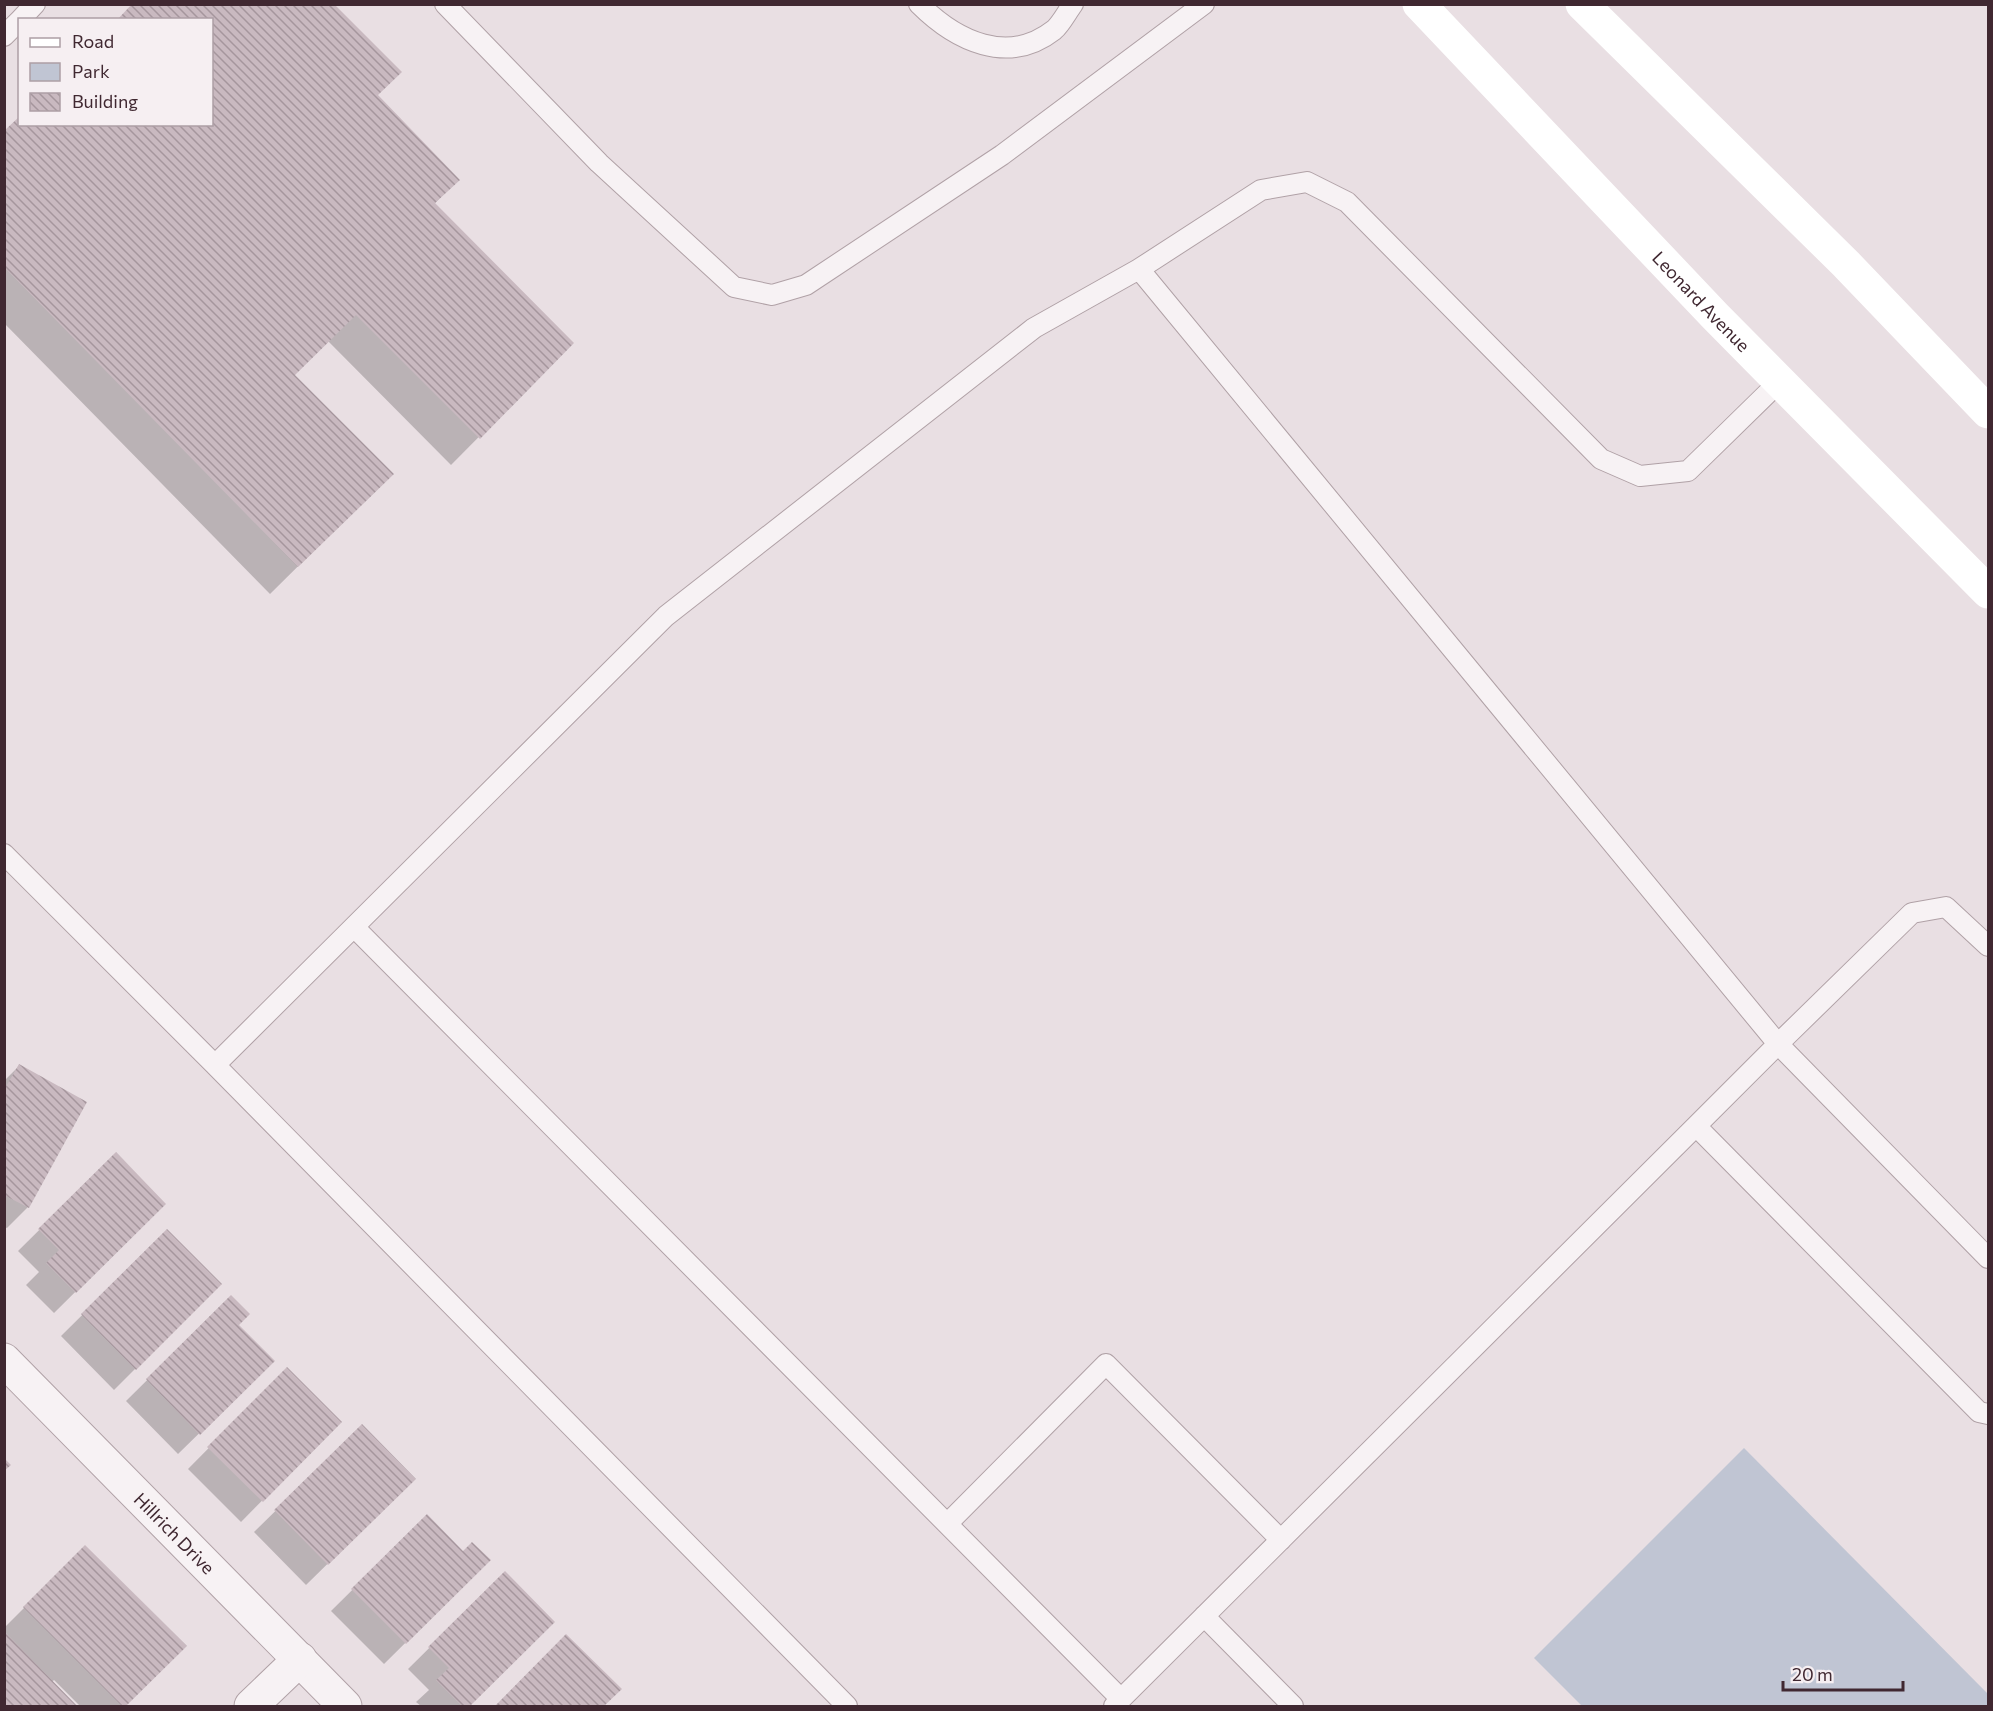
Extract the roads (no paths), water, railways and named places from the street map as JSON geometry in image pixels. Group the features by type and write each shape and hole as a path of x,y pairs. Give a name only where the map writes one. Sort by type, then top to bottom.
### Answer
{"street":[{"name":"Leonard Avenue","path":"1419,4 1780,381 1989,592"},
{"path":"1582,4 1846,264 1989,412"},
{"name":"Hillrich Drive","path":"4,1360 345,1707"},
{"path":"250,1707 300,1659"}],"lane":[{"path":"22,18 35,4"},
{"path":"445,4 599,163 690,249 734,287 772,295 806,285 1002,155 1204,4"},
{"path":"920,4 939,23 981,45 1020,49 1055,30 1073,4"},
{"path":"4,36 18,22"},
{"path":"215,1065 666,616 1034,328 1139,269 1261,190 1307,182 1347,202 1600,459 1640,476 1688,471 1780,381"},
{"path":"1139,269 1778,1044 1989,1258"},
{"path":"4,854 847,1707"},
{"path":"354,927 947,1524 1117,1703 1696,1125 1912,913 1946,906 1989,946"},
{"path":"1696,1125 1979,1412 1989,1414"},
{"path":"947,1524 1106,1364 1281,1540"},
{"path":"1204,1616 1293,1707"}]}
